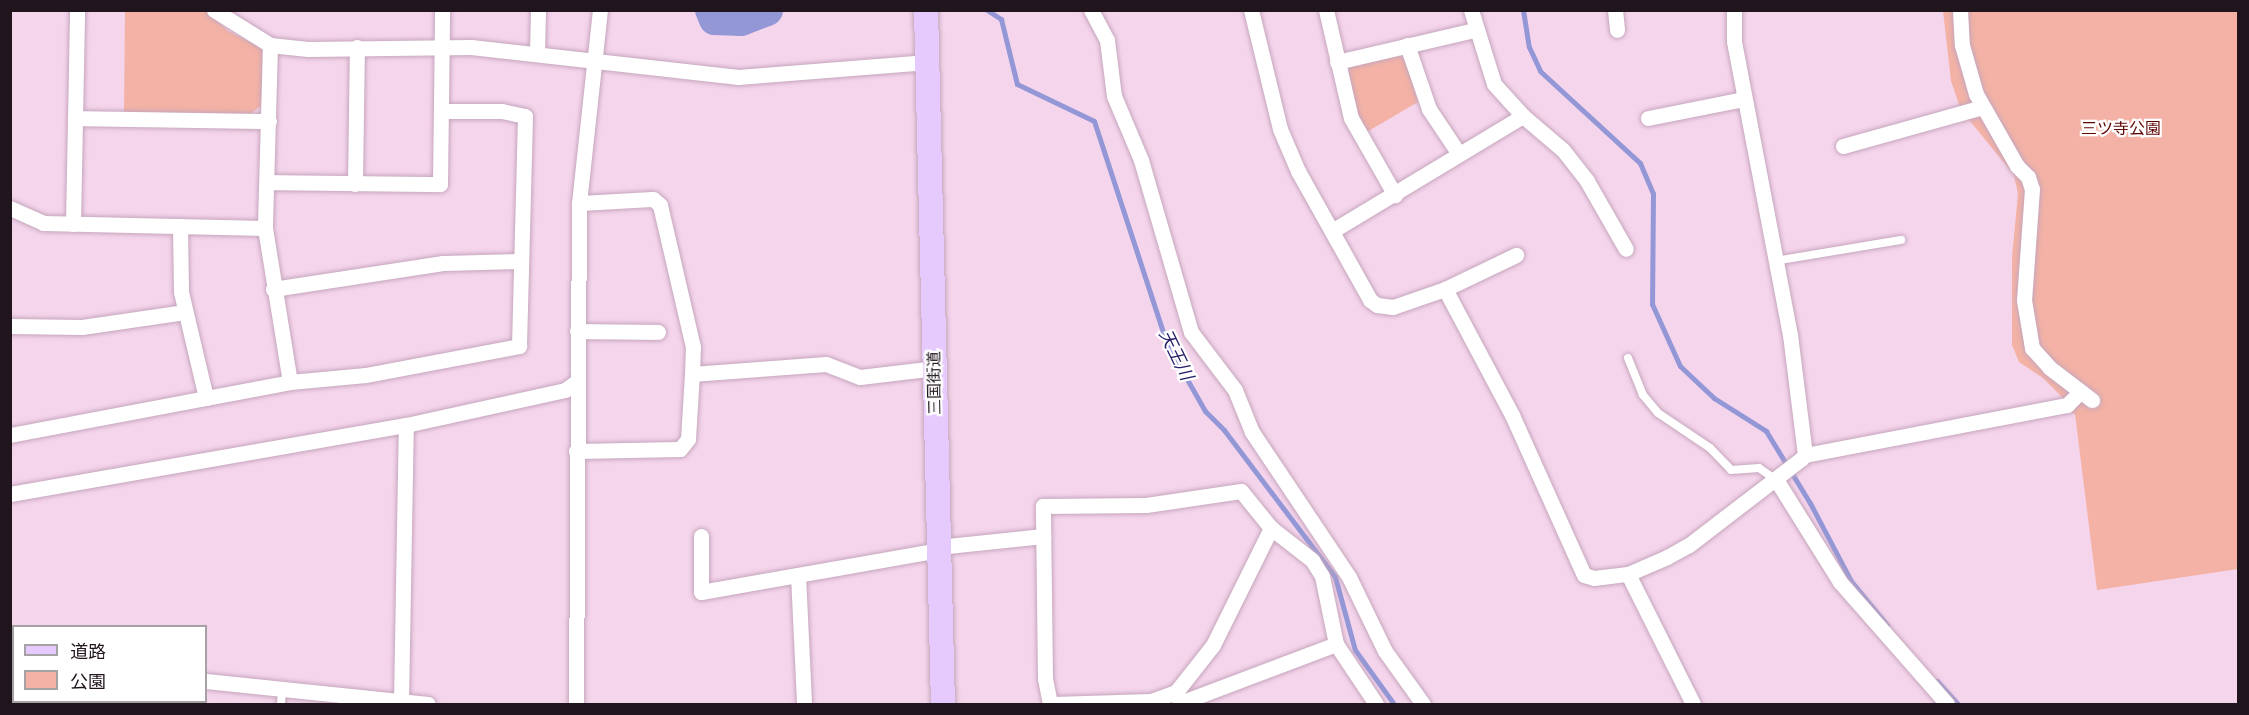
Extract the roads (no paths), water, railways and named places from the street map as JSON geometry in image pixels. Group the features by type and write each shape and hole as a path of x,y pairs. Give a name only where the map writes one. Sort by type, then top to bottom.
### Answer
{"main road":[{"name":"三国街道","path":"926,12 943,705"}],"street":[{"path":"73,224 77,10"},
{"path":"214,10 270,45 442,46 537,54 738,77 927,62"},
{"path":"267,182 440,184 443,111 442,10"},
{"path":"537,54 538,10"},
{"path":"576,705 576,382 579,203 600,10"},
{"path":"1091,10 1107,40 1114,96 1141,160 1191,332 1235,390 1252,432 1349,577 1385,651 1423,705"},
{"path":"1251,10 1280,129 1298,171 1377,305 1393,307 1445,289 1516,255"},
{"path":"1326,10 1351,118 1395,195"},
{"path":"1472,10 1475,30 1494,84 1523,116 1563,150 1587,181 1626,249"},
{"path":"1615,10 1617,30"},
{"path":"1734,10 1734,41 1774,261 1790,334 1805,454"},
{"path":"1445,289 1512,415 1584,575 1594,578 1628,574 1689,545 1777,481 1805,454 2067,405 2086,396 2032,348 2024,300 2032,189 2028,177 2017,166 1983,107 1964,54 1960,10"},
{"path":"1337,62 1475,30"},
{"path":"270,45 265,228 273,289 290,382"},
{"path":"1407,45 1421,92 1459,154"},
{"path":"355,184 357,47"},
{"path":"1648,118 1744,99"},
{"path":"1843,146 1983,107"},
{"path":"10,435 290,382 366,375 519,346 519,261 525,116 502,111 443,111"},
{"path":"1332,231 1523,116"},
{"path":"75,118 269,121"},
{"path":"576,451 680,449 688,439 693,347 660,205 653,199 579,203"},
{"path":"10,208 44,223 265,228"},
{"path":"180,226 185,312 206,398"},
{"path":"273,289 443,263 519,261"},
{"path":"10,326 82,327 185,312"},
{"path":"577,330 658,332"},
{"path":"692,374 826,364 860,377 935,368"},
{"path":"10,494 406,425 565,390 576,382"},
{"path":"207,681 415,704 406,425"},
{"path":"1777,481 1840,582 1947,705"},
{"path":"1271,528 1212,645 1176,692 1150,701 1052,705 1045,678 1043,506 1146,505 1241,491 1271,528 1312,560 1322,576 1336,645 1376,705"},
{"path":"701,536 700,592 938,548 1043,536"},
{"path":"1628,574 1693,705"},
{"path":"798,575 804,705"},
{"path":"1176,692 1180,703 1336,645"}],"lane":[{"path":"1774,261 1901,240"},
{"path":"1628,358 1643,395 1658,413 1710,448 1731,470 1759,468 1777,481"},
{"path":"281,705 282,689"}],"waterway":[{"name":"天王川","path":"711,10 715,19 741,20 767,10"},
{"name":"天王川","path":"987,10 1001,19 1017,84 1094,121 1167,344 1205,411 1224,430 1335,577 1355,650 1394,704"},
{"path":"1523,10 1529,47 1540,71 1640,163 1653,193 1652,304 1680,366 1714,398 1766,431 1810,503 1851,581 1887,625"},
{"path":"1937,681 1958,704"}],"park label":[{"name":"三ツ寺公園","path":"2121,129"}]}
